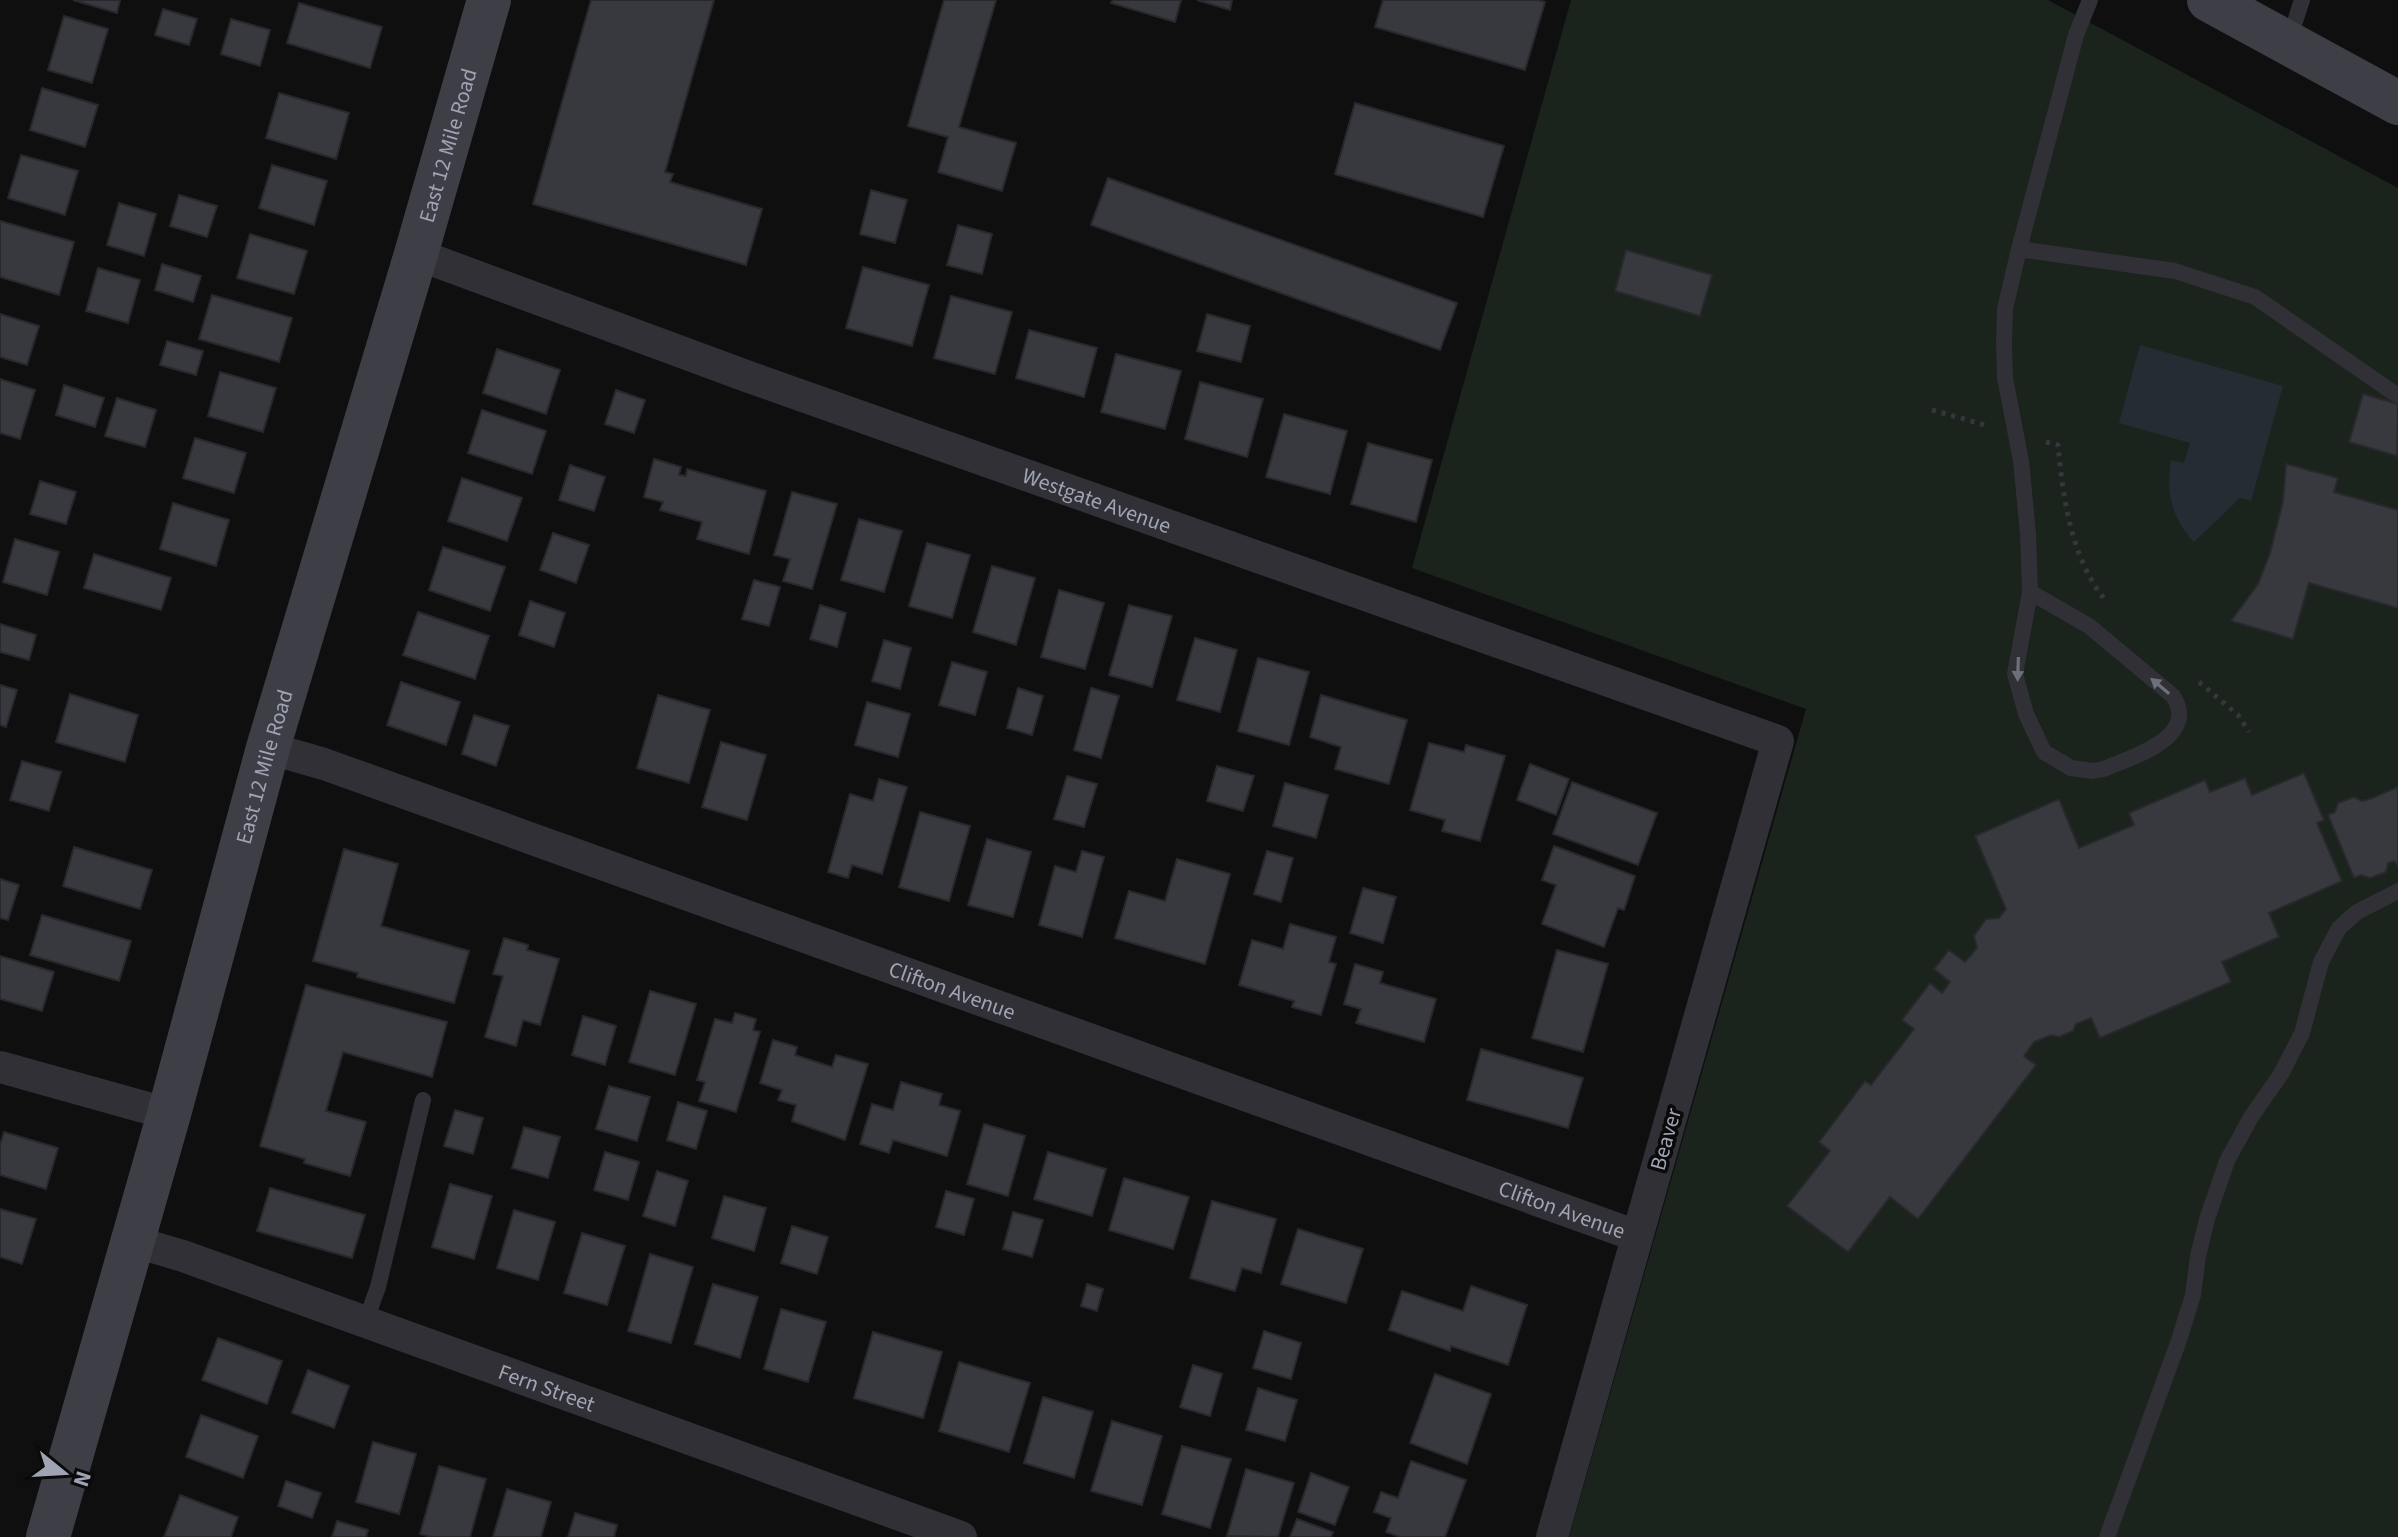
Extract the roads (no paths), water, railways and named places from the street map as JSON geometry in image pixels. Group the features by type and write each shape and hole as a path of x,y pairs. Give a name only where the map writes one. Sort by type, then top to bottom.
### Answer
{"main road":[{"name":"East 12 Mile Road","path":"48,1537 169,1114 268,748 489,0"},
{"path":"2209,0 2398,103"}],"street":[{"name":"Westgate Avenue","path":"416,254 749,377 1778,741"},
{"name":"Beaver","path":"1552,1537 1778,741"},
{"name":"Clifton Avenue","path":"268,748 339,769 1637,1236"},
{"path":"0,1067 169,1114"},
{"name":"Fern Street","path":"132,1241 183,1256 961,1537"}],"lane":[{"path":"2030,592 2089,626 2173,696 2180,712 2175,729 2166,740 2104,769 2071,768 2044,752 2026,714 2015,674 2030,592 2021,461 2005,378 2005,309 2076,35 2090,0"},
{"path":"2287,43 2302,0"},
{"path":"2019,249 2175,271 2255,297 2398,396"},
{"path":"2107,1537 2178,1343 2193,1295 2207,1219 2227,1161 2251,1117 2281,1074 2302,1033 2321,962 2339,928 2357,912 2398,891"},
{"path":"365,1323 378,1287 423,1100"}]}
